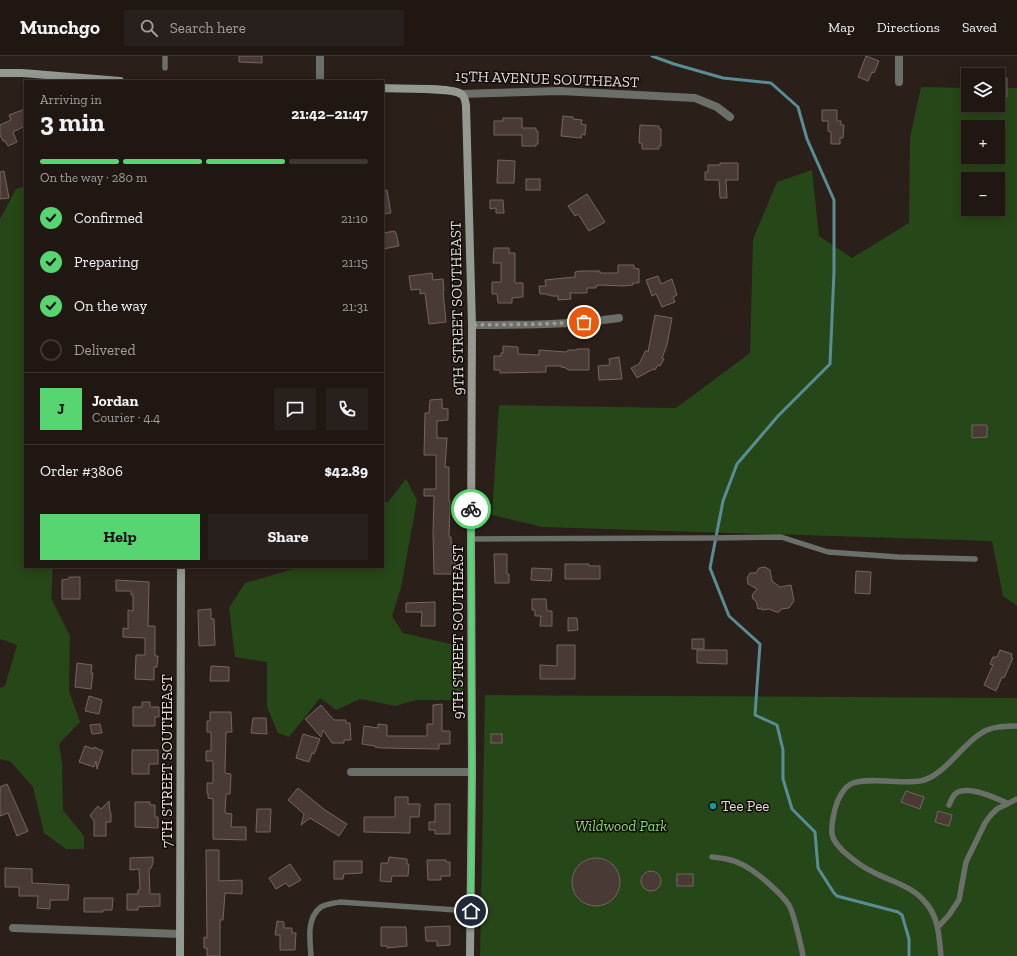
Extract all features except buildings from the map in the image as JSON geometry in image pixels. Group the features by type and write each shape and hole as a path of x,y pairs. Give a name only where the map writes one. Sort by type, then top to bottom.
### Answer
{"street":[{"path":"320,56 320,80"},
{"path":"898,56 899,82"},
{"path":"0,73 22,73 108,80"},
{"name":"15TH AVENUE SOUTHEAST","path":"384,88 449,90 461,94 560,91 694,98 716,107 730,117"},
{"name":"9TH STREET SOUTHEAST","path":"461,94 464,97 466,105 472,325 472,772 470,956"},
{"path":"472,325 542,324 598,321 619,318"},
{"name":"7TH STREET SOUTHEAST","path":"180,956 182,568"},
{"path":"350,772 472,772"},
{"path":"13,928 180,934"}],"lane":[{"path":"165,56 165,68"},
{"path":"471,539 781,537 828,552 898,557 975,559"},
{"path":"941,956 938,927 932,909 924,900 901,885 872,872 856,862 840,848 834,840 832,832 835,806 847,786 854,783 920,781 930,778 977,736 986,730 997,727 1017,726"},
{"path":"949,805 952,797 960,791 988,795 1007,803"},
{"path":"938,927 949,915 959,900 966,862 985,823 997,809 1017,799"},
{"path":"712,857 740,863 776,890 789,906 798,933 803,956"},
{"path":"311,956 310,924 321,907 340,902 471,911"}],"green space":[{"path":"921,87 961,88 961,112 1005,112 1005,88 1017,88 1017,606 1003,596 992,541 542,527 492,515 499,405 676,408 750,353 753,239 777,182 812,170 819,236 852,258 909,223 910,137"},
{"path":"24,186 24,568 53,568 51,598 70,636 69,691 80,722 59,744 62,763 63,810 84,836 84,849 66,849 44,833 33,787 11,762 0,759 0,688 5,686 17,645 0,639 0,219 16,189"},
{"path":"406,479 417,500 401,588 392,616 403,633 464,647 462,700 416,700 395,706 360,699 336,710 320,698 289,737 278,733 267,707 267,662 235,657 229,608 245,583 297,568 384,568 384,502 388,502"},
{"name":"Wildwood Park","path":"485,695 1017,698 1017,956 480,956"}],"waterway":[{"path":"652,56 723,78 771,83 798,107 807,139 834,200 834,272 830,364 778,416 737,464 723,501 710,568 729,616 760,644 755,715 777,725 783,750 783,779 792,809 815,832 818,868 837,896 898,912 902,915 909,939 909,956"}],"way so far":[{"path":"471,509 472,325 584,322"}],"place":[{"name":"Tee Pee","path":"713,806"}],"route":[{"path":"471,509 471,911"}]}
